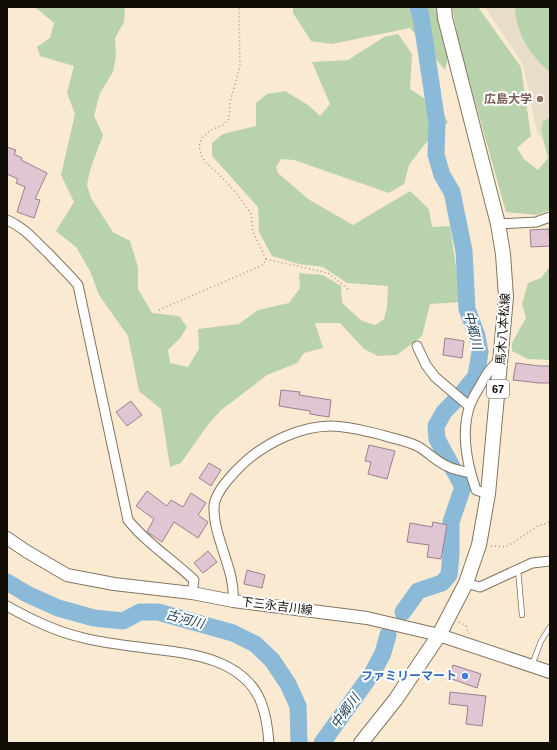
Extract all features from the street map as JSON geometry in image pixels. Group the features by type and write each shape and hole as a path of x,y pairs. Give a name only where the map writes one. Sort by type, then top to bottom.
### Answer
{"main road":[{"name":"馬木八本松線","path":"361,743 396,698 438,634 466,583 479,545 488,494 506,298 503,254 498,224 447,26 444,7"},
{"name":"下三永吉川線","path":"7,538 67,575 114,584 192,593 233,601 367,618 438,634 550,672"}],"street":[{"path":"498,224 536,222 550,218"},
{"path":"7,220 29,234 78,285 128,520 136,530 194,580 192,593"},
{"path":"417,346 426,365 435,377 462,400 465,425 465,472 476,490 488,494"},
{"path":"462,400 494,364 501,359"},
{"path":"233,601 234,594 217,530 213,506 218,495 234,471 257,451 292,434 314,428 330,426 345,427 398,440 419,447 448,467 465,472"},
{"path":"466,583 480,587 532,563 550,561"},
{"path":"7,606 33,621 80,637 128,646 187,653 210,659 228,666 250,684 260,700 267,725 269,743"}],"lane":[{"path":"518,569 522,615"},
{"path":"532,666 541,641 550,627"}],"path":[{"path":"239,7 240,66 230,102 230,119 223,125 211,130 202,138 199,146 201,155 206,163 237,194 251,214 253,232 266,259"},
{"path":"266,259 328,273 348,289"},
{"path":"158,310 263,265 266,259"},
{"path":"479,545 506,547 538,526 550,522"}],"shaded area":[{"name":"広島大学","path":"485,7 550,7 550,147 537,133 523,64"}],"green space":[{"path":"35,7 124,7 125,9 124,22 115,38 116,56 113,72 100,93 94,116 103,135 90,170 87,185 91,198 113,232 130,241 138,267 138,289 152,313 179,316 187,327 181,337 168,350 170,363 188,367 199,349 198,329 239,324 258,310 289,303 300,288 299,273 323,275 341,286 342,303 362,321 375,325 384,319 387,307 388,286 347,283 323,267 299,264 272,256 259,232 258,207 212,156 212,143 223,134 256,126 256,103 267,94 285,91 308,105 320,116 330,104 312,62 348,60 384,37 398,34 412,54 410,89 439,108 448,122 424,145 409,165 404,184 389,193 294,160 281,159 276,167 278,173 308,199 353,225 410,191 429,209 432,227 450,226 461,302 430,304 422,336 397,355 378,356 364,349 340,323 315,323 323,348 304,353 297,363 267,375 220,411 207,426 181,463 170,467 161,409 139,391 128,336 99,295 90,271 76,247 56,231 74,202 61,175 75,114 67,93 74,66 40,56 37,47 50,38 54,23"},
{"path":"293,7 435,7 449,52 445,70 410,28 332,44 311,41 293,13"},
{"path":"452,7 478,7 521,67 531,136 517,148 524,159 538,170 548,158 541,130 543,121 550,118 550,210 537,215 506,212 459,44"},
{"path":"515,7 550,7 550,72 536,58 525,43 518,26"},
{"path":"550,266 550,360 528,359 512,351 512,343 526,318 522,304 528,283 541,278"}],"building":[{"path":"7,147 16,150 14,154 22,158 21,160 47,173 35,199 40,200 34,218 17,212 25,187 16,183 18,179 7,174"},
{"path":"549,229 550,246 531,247 530,230"},
{"path":"445,338 464,341 462,358 443,355"},
{"path":"516,363 550,366 550,383 513,380"},
{"path":"281,390 300,392 299,395 331,400 329,417 310,414 310,411 279,406"},
{"path":"131,401 142,415 127,426 116,412"},
{"path":"369,445 395,451 387,479 368,474 371,462 365,461"},
{"path":"209,463 221,470 211,486 199,478"},
{"path":"147,491 167,506 171,500 183,507 191,493 206,503 198,515 208,522 198,538 174,522 162,542 147,532 154,519 136,506"},
{"path":"433,522 447,525 441,559 427,557 429,545 407,542 410,523 432,527"},
{"path":"208,551 217,562 203,573 194,563"},
{"path":"247,570 265,575 262,588 244,584"},
{"name":"ファミリーマート","path":"453,665 481,674 477,688 449,678"},
{"path":"450,692 486,696 482,726 466,724 468,706 449,704"}],"waterway":[{"name":"中郷川","path":"403,612 418,591 442,583 449,575 451,555 451,522 463,487 437,439 436,426 444,412 476,376 480,352 477,336 467,309 464,251 452,192 442,175 436,155 437,123 421,16 418,7"},
{"name":"古河川","path":"7,582 27,594 58,608 94,618 123,621 140,612 158,612 233,633 255,644 272,660 288,684 298,706 299,743"},
{"name":"中郷川","path":"322,743 373,672 383,653 388,635"}],"place":[{"name":"広島大学","path":"540,99"},
{"name":"ファミリーマート","path":"465,676"}]}
